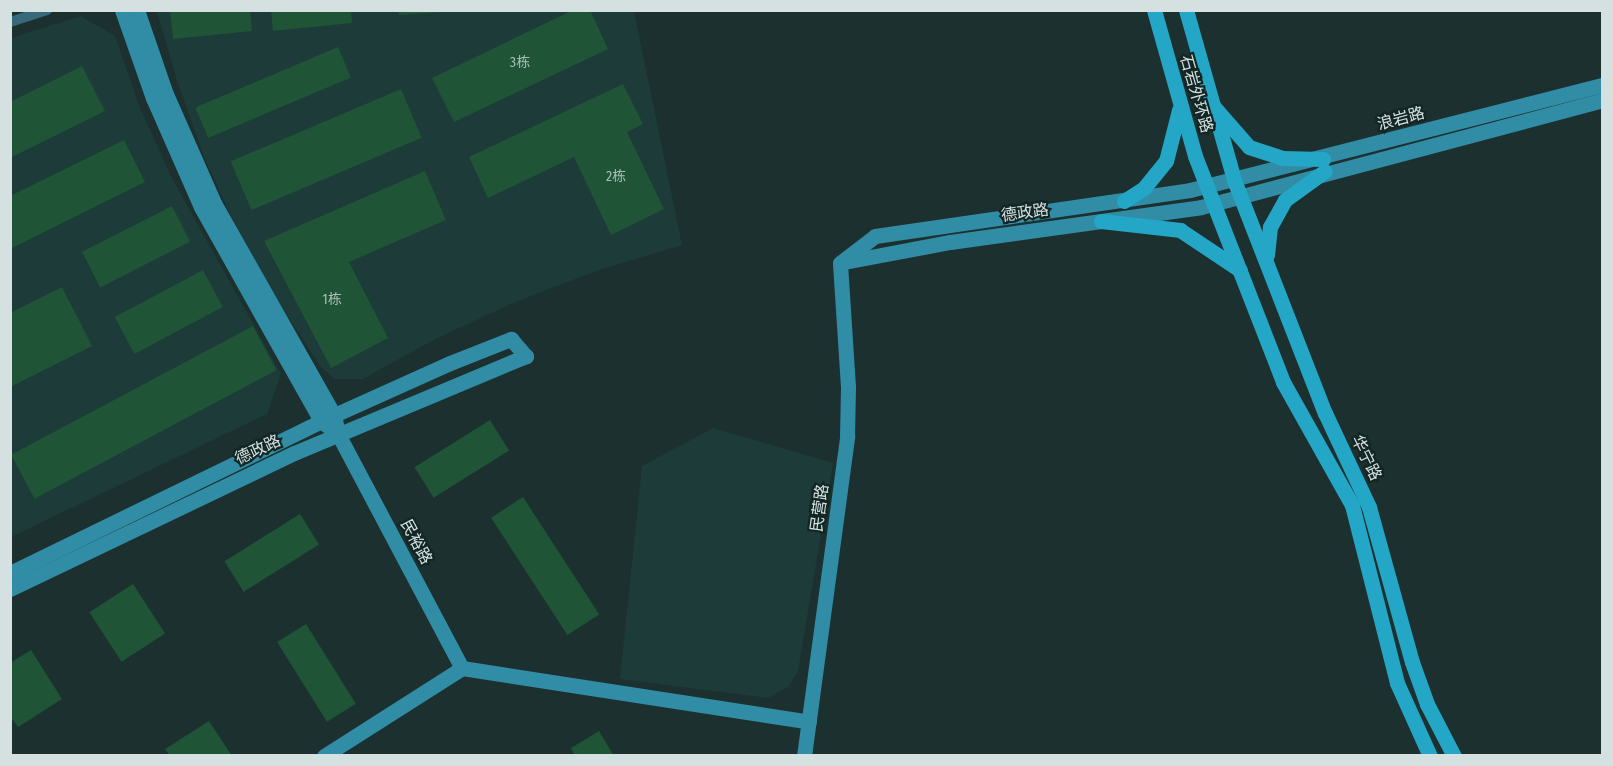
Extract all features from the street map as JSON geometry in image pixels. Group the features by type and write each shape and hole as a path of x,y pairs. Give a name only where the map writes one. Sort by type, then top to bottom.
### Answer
{"main road":[{"path":"122,10 153,98 201,207 338,434"},
{"path":"137,10 166,94 214,203 328,418"},
{"name":"石岩外环路","path":"1154,10 1180,104 1208,186"},
{"name":"石岩外环路","path":"1186,10 1208,99 1234,180"},
{"name":"浪岩路","path":"1215,204 1241,197 1324,165 1602,85"},
{"path":"1208,99 1249,147 1282,158 1324,165"},
{"name":"浪岩路","path":"1208,186 1324,165 1602,100"},
{"path":"1125,201 1151,182 1166,161 1174,142 1180,104"},
{"path":"1267,261 1268,236 1276,213 1296,189 1324,165"},
{"name":"华宁路","path":"1234,180 1325,413 1369,507 1412,662 1427,704 1454,756"},
{"name":"德政路","path":"840,263 875,236 1125,201 1208,186"},
{"name":"华宁路","path":"1208,186 1284,382 1352,505 1391,664 1411,720 1430,756"},
{"name":"德政路","path":"840,263 950,242 1215,204"},
{"path":"1101,221 1180,230 1240,270"},
{"name":"民营路","path":"804,756 847,436 848,387 840,263"},
{"name":"德政路","path":"10,573 328,418 511,339 526,356 338,434 10,589"},
{"name":"民裕路","path":"338,434 462,668"},
{"path":"324,756 462,668 808,722"}],"street":[{"path":"10,22 47,10"}],"shaded area":[{"path":"157,11 634,11 682,245 599,270 518,301 439,337 363,379 335,379 321,367 277,300 238,231 205,159 178,84"},
{"path":"81,16 115,36 140,108 172,178 281,374 267,414 11,537 11,38"},
{"path":"713,428 833,463 798,671 789,686 768,698 620,679 642,466"}],"building":[{"path":"170,10 250,10 252,31 173,39"},
{"path":"271,10 351,10 352,23 273,31"},
{"path":"399,10 443,10 443,12 399,15"},
{"path":"573,10 590,10 608,49 454,122 432,78"},
{"path":"338,47 351,77 208,138 195,108"},
{"path":"82,66 105,111 10,158 10,102"},
{"path":"623,84 643,124 627,132 664,209 611,235 574,157 488,198 469,157"},
{"path":"401,89 422,138 251,210 231,161"},
{"path":"124,140 145,182 10,249 10,196"},
{"path":"425,171 446,220 349,262 388,338 331,368 264,241"},
{"path":"172,206 190,242 100,287 82,252"},
{"path":"203,270 223,307 134,354 115,317"},
{"path":"62,287 92,346 10,387 10,313"},
{"path":"253,326 276,370 35,499 11,455"},
{"path":"490,420 509,451 434,498 415,467"},
{"path":"523,497 599,614 567,635 491,518"},
{"path":"300,514 319,545 244,592 225,561"},
{"path":"133,584 165,633 122,662 89,612"},
{"path":"306,624 356,704 327,722 277,642"},
{"path":"31,650 62,699 18,727 10,716 10,663"},
{"path":"209,721 232,756 170,756 165,749"},
{"path":"599,731 614,756 575,756 571,748"}]}
